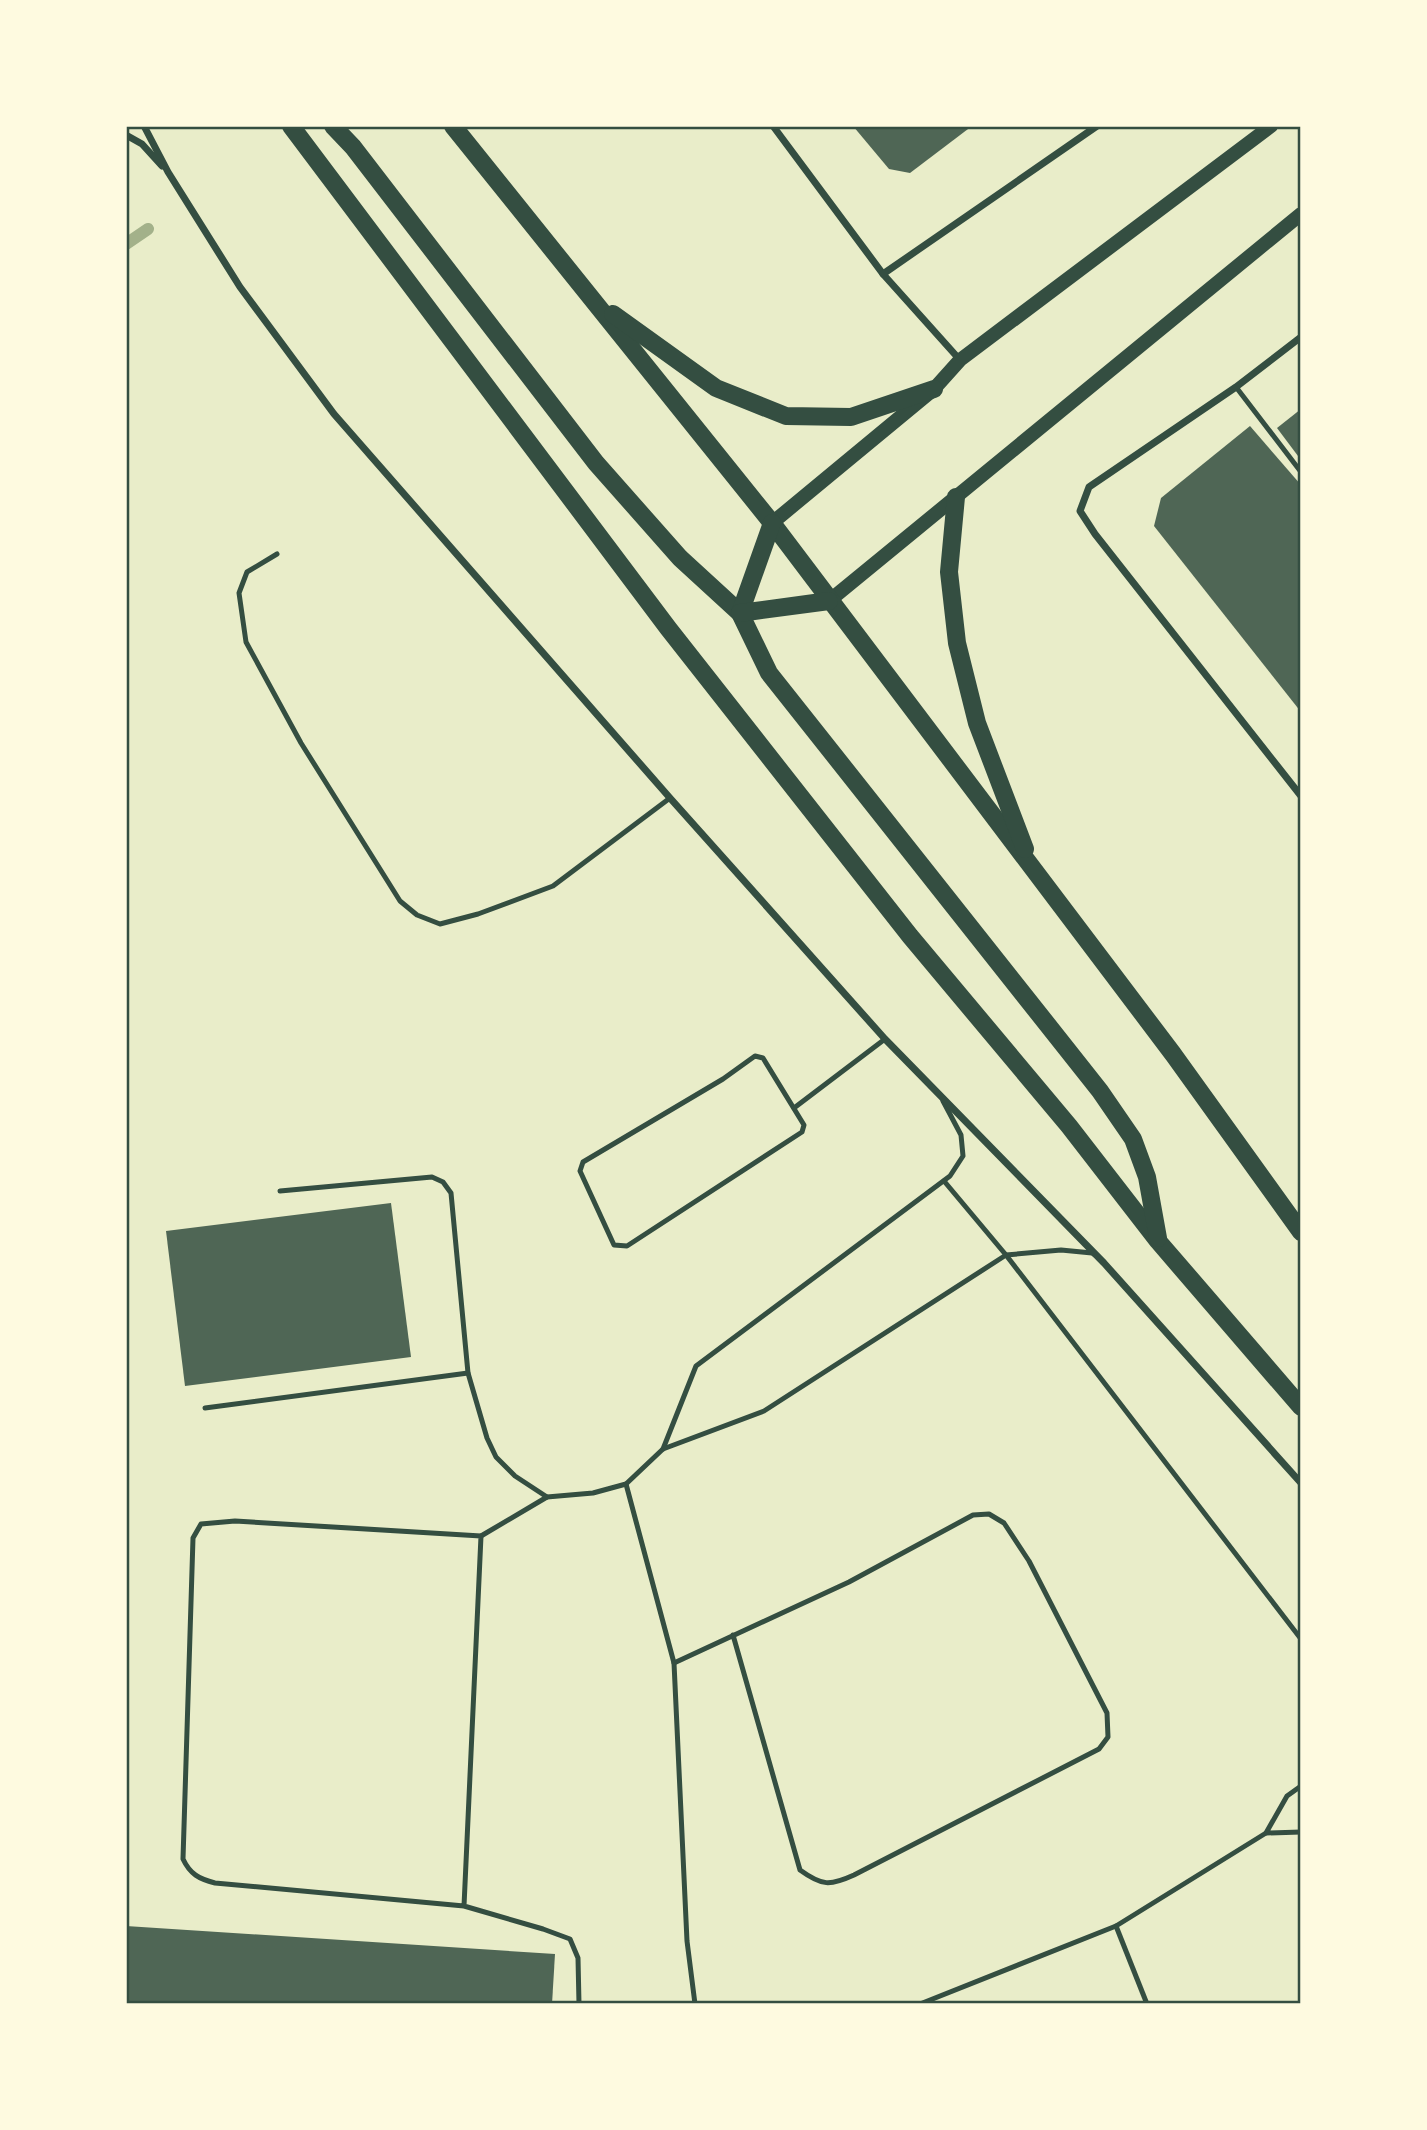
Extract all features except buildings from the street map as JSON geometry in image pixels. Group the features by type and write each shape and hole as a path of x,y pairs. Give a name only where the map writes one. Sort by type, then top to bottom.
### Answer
{"main road":[{"path":"291,126 668,628 910,936 1069,1126 1158,1241 1301,1406"},
{"path":"333,126 353,147 596,463 680,558 740,613 769,673 1100,1091 1133,1139 1147,1177 1158,1241"},
{"path":"453,126 772,523 1173,1054 1300,1231"},
{"path":"740,613 772,523 934,389 960,360 1271,126"},
{"path":"740,613 829,601 1301,214"},
{"path":"594,299 716,388 786,416 851,417 934,389"},
{"path":"956,497 949,572 957,643 977,723 1032,867"}],"street":[{"path":"145,126 168,172 240,287 334,414 885,1039 1104,1263 1301,1483"},
{"path":"773,126 883,274 960,360"},
{"path":"883,274 1097,126"},
{"path":"126,135 142,145 168,172"},
{"path":"1301,337 1236,387 1089,487 1080,511 1095,534 1301,796"}],"lane":[{"path":"1236,387 1301,472"},
{"path":"277,554 247,572 239,593 246,642 302,743 400,901 417,915 440,924 478,914 552,886 670,798"},
{"path":"794,1108 885,1039"},
{"path":"755,1056 763,1058 794,1108 804,1125 800,1135 627,1246 614,1245 580,1171 583,1162 723,1079 755,1056"},
{"path":"663,1449 696,1366 950,1176 963,1156 961,1135 939,1094"},
{"path":"280,1191 432,1177 443,1182 450,1193 468,1373 487,1438 496,1457 515,1476 547,1497"},
{"path":"944,1181 1006,1255 1301,1639"},
{"path":"579,2004 578,1958 570,1939 543,1929 464,1906 215,1883 201,1879 188,1870 183,1859 193,1538 201,1524 218,1521 481,1536 547,1497 593,1493 626,1484 663,1449 764,1410 1006,1255 1061,1250 1092,1252 1104,1263"},
{"path":"205,1408 468,1373"},
{"path":"626,1484 674,1663 687,1941 695,2004"},
{"path":"674,1663 733,1635 849,1582 973,1515 989,1514 1004,1523 1029,1561 1107,1713 1108,1737 1098,1749 834,1885 814,1881 800,1870 733,1635"},
{"path":"464,1906 481,1536"},
{"path":"920,2004 1116,1926 1266,1833 1287,1796 1301,1786"},
{"path":"1266,1833 1301,1832"},
{"path":"1116,1926 1147,2004"}],"waterway":[{"path":"126,244 148,229"}]}
